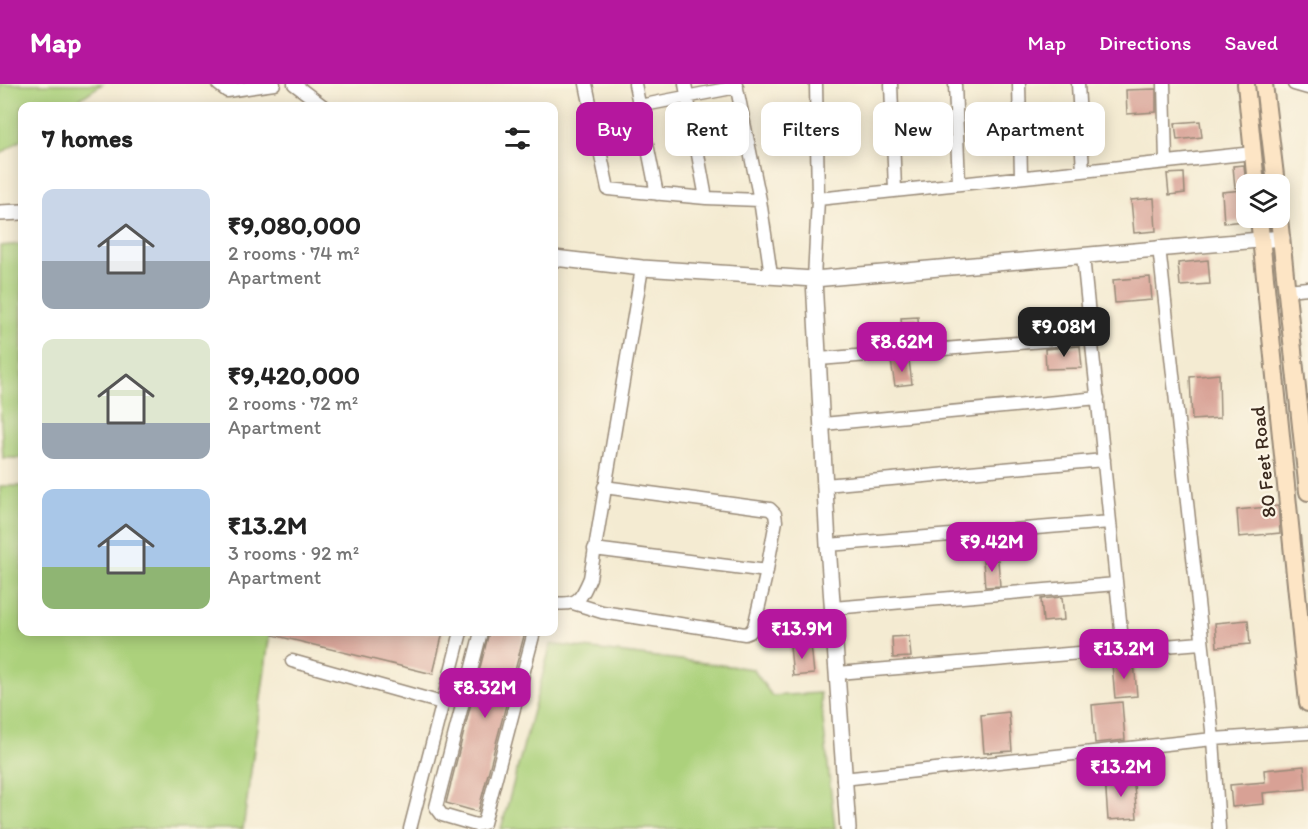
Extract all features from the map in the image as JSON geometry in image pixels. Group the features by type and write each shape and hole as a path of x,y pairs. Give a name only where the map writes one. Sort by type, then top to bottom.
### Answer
{"main road":[{"path":"1246,84 1255,174"},
{"path":"1264,84 1274,174"},
{"name":"80 Feet Road","path":"1260,228 1308,703"},
{"path":"1281,228 1308,492"}],"street":[{"path":"218,84 226,91 274,84"},
{"path":"294,84 308,90 319,102"},
{"path":"586,84 608,189 706,198 760,200"},
{"path":"635,84 638,102"},
{"path":"816,84 818,198 814,279 828,545 848,829"},
{"path":"891,84 895,190"},
{"path":"955,84 959,184"},
{"path":"1019,84 1021,177"},
{"path":"1078,84 1083,171"},
{"path":"1164,84 1166,162"},
{"path":"1294,84 1308,88"},
{"path":"651,102 686,90 737,86 760,200 780,275"},
{"path":"686,90 706,198"},
{"path":"818,198 1253,153"},
{"path":"649,156 657,194"},
{"path":"0,213 18,212"},
{"path":"558,258 642,268 780,275 814,279 1282,238"},
{"path":"1159,247 1213,739 1219,829"},
{"path":"1083,256 1122,650"},
{"path":"573,603 582,597 590,578 642,268"},
{"path":"1287,290 1308,288"},
{"path":"819,359 1092,337"},
{"path":"823,424 1098,398"},
{"path":"825,485 1104,460"},
{"path":"558,603 573,603 602,612 745,634 754,627 776,521 775,514 770,509 604,487"},
{"path":"828,545 1110,522"},
{"path":"594,549 767,571"},
{"path":"833,608 1116,584"},
{"path":"410,829 460,636"},
{"path":"480,636 436,807 442,815 476,825 484,823 533,636"},
{"path":"838,673 1201,643"},
{"path":"292,661 442,703"},
{"path":"843,779 1213,739 1308,733"},
{"path":"432,743 451,748"}],"green space":[{"path":"0,84 102,84 75,102 18,102 18,142 0,154"},
{"path":"18,244 18,458 3,458 0,402 0,246"},
{"path":"0,486 18,486 18,636 269,636 243,829 0,829"},
{"path":"551,644 753,669 772,696 820,693 835,829 501,829"}],"building":[{"path":"1156,89 1156,112 1127,114 1126,90"},
{"path":"1200,121 1202,137 1177,140 1175,123"},
{"path":"1244,165 1245,174 1236,174 1236,188 1235,188 1233,166"},
{"path":"1184,173 1185,193 1169,195 1167,174"},
{"path":"1236,191 1236,222 1224,223 1222,192"},
{"path":"1154,198 1156,231 1134,233 1131,200"},
{"path":"1208,260 1210,284 1180,286 1178,263"},
{"path":"1150,277 1152,300 1115,303 1113,280"},
{"path":"918,317 919,339 903,340 901,318"},
{"path":"1080,346 1082,368 1046,369 1045,349"},
{"path":"909,360 912,384 895,386 891,361"},
{"path":"1219,374 1220,418 1192,420 1190,377"},
{"path":"1278,506 1280,533 1239,537 1237,510"},
{"path":"998,560 1000,586 985,587 983,561"},
{"path":"1062,597 1064,620 1043,622 1041,599"},
{"path":"1248,620 1250,644 1217,647 1215,623"},
{"path":"277,636 442,636 433,674"},
{"path":"488,636 524,636 478,812 446,803"},
{"path":"909,636 911,657 893,658 892,637"},
{"path":"811,644 814,674 793,676 790,646"},
{"path":"1134,662 1137,696 1115,698 1112,664"},
{"path":"1122,702 1125,740 1095,743 1092,705"},
{"path":"1009,712 1012,751 984,753 981,715"},
{"path":"1304,766 1306,789 1263,793 1264,804 1232,807 1230,785 1265,782 1264,770"},
{"path":"1133,775 1137,818 1108,820 1105,778"}]}
